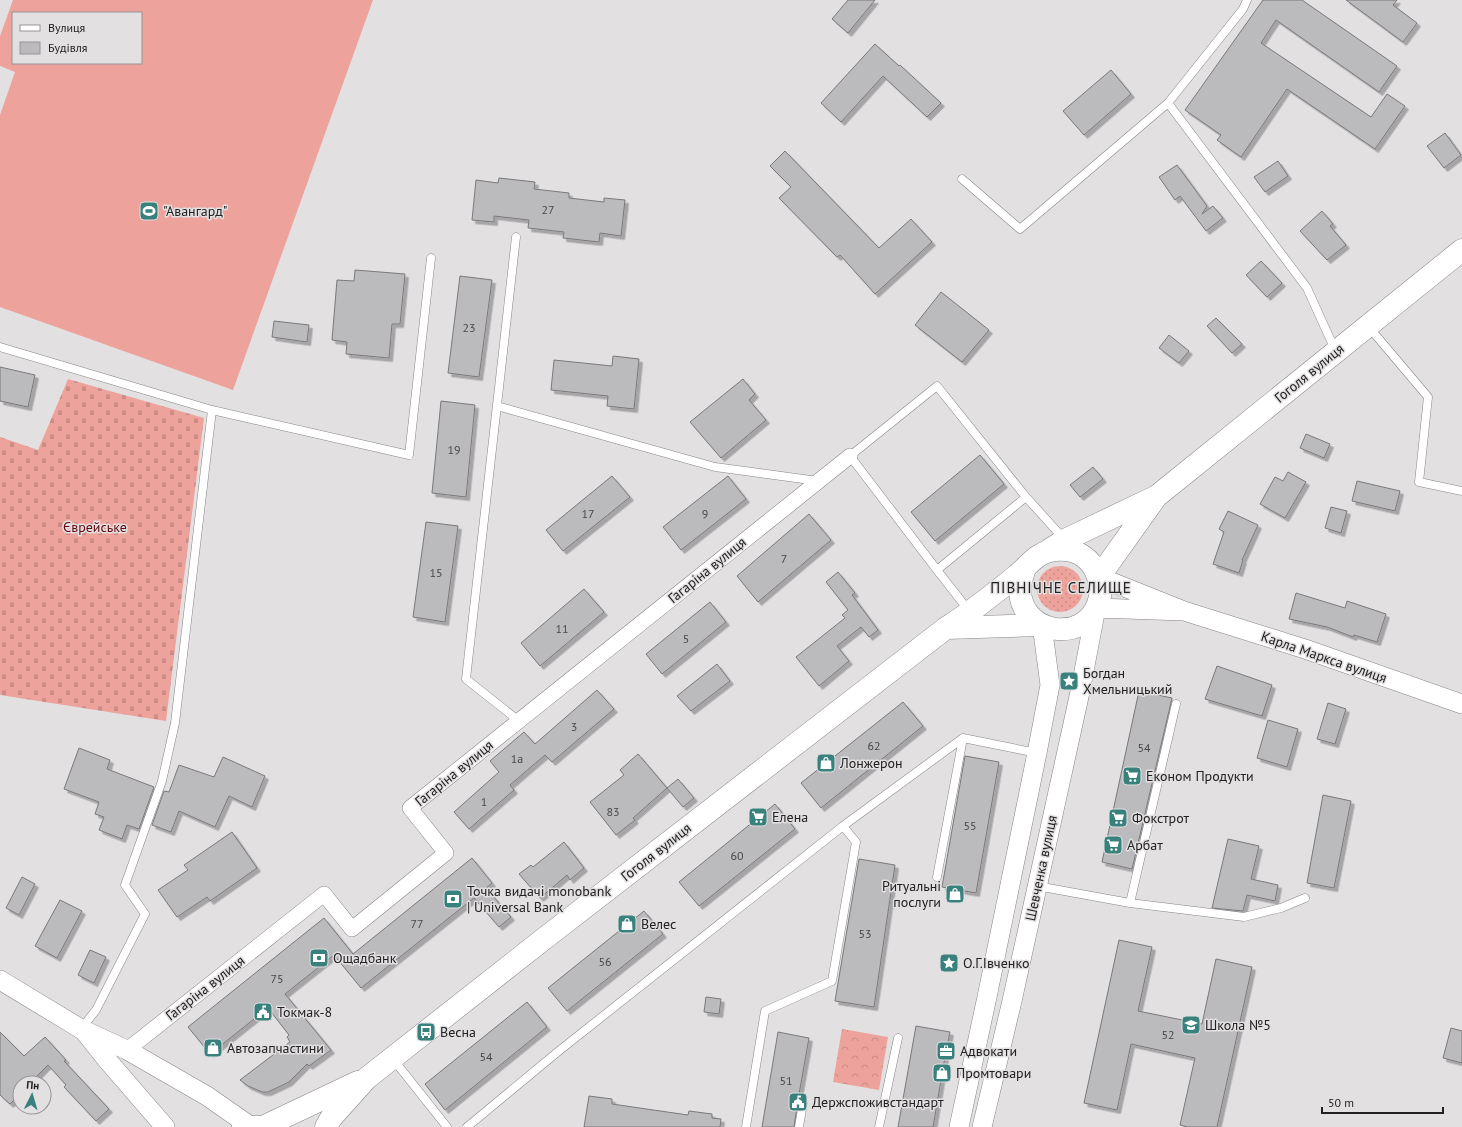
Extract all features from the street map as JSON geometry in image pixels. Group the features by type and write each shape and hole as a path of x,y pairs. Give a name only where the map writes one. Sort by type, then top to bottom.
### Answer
{"main road":[{"name":"Гоголя вулиця","path":"326,1127 331,1118 367,1078 545,938 946,628 970,613 1038,556 1056,545 1157,496 1462,250"},
{"name":"Гоголя вулиця","path":"1099,577 1157,496"},
{"path":"946,628 1042,625 1057,629 1073,628 1086,620 1096,608 1100,598 1101,587 1099,577 1088,559 1079,553 1058,549 1056,545"},
{"path":"1025,568 1020,591 1022,602 1026,611 1033,619 1042,625"},
{"name":"Гоголя вулиця","path":"254,1127 367,1078"}],"street":[{"name":"Гагаріна вулиця","path":"127,1050 324,894 352,929 446,853 410,808 850,456"},
{"name":"Карла Маркса вулиця","path":"1099,577 1184,611 1305,649 1462,704"},
{"name":"Карла Маркса вулиця","path":"1096,608 1184,611"},
{"name":"Шевченка вулиця","path":"982,1127 1012,1001 1080,692 1096,608"},
{"name":"Шевченка вулиця","path":"959,1127 989,989 1050,685 1042,625"},
{"path":"0,980 81,1029 127,1050 208,1096 254,1127"},
{"path":"81,1029 165,1127"}],"lane":[{"path":"962,178 1020,229 1168,103 1243,8 1247,0"},
{"path":"1168,103 1306,288 1336,352"},
{"path":"516,237 466,679 519,721"},
{"path":"0,347 212,410 409,456 431,258"},
{"path":"1368,326 1428,397 1419,482 1462,491"},
{"path":"970,613 850,456 937,386 1026,497 1056,545"},
{"path":"497,406 715,467 819,481"},
{"path":"81,1029 96,1010 145,914 125,885 162,781 174,723 212,410"},
{"path":"938,570 1026,497"},
{"path":"1130,903 1176,704"},
{"path":"467,1127 560,1050 843,826 963,738 1037,753"},
{"path":"937,877 963,738"},
{"path":"746,1127 765,1011 832,981 856,842 843,826"},
{"path":"1037,886 1130,903 1244,918 1281,908 1305,898"},
{"path":"879,1127 898,1038"},
{"path":"392,1058 447,1127"},
{"path":"799,1127 803,1102"}],"green space":[{"name":"\"Авангард\"","path":"13,0 373,0 233,390 0,307 0,115 15,72 0,66 0,36"},
{"name":"Єврейське","path":"68,379 204,418 166,721 0,695 0,437 38,450"},
{"path":"1056,566 1064,566 1073,570 1079,576 1083,589 1079,602 1073,608 1064,612 1056,612 1047,608 1041,602 1037,593 1037,585 1041,576 1047,570"},
{"path":"842,1029 888,1037 879,1090 833,1082"}],"building":[{"path":"848,0 875,0 848,33 832,19"},
{"path":"1263,0 1302,0 1397,66 1379,92 1276,20 1261,43 1371,117 1387,94 1405,106 1375,149 1287,89 1241,157 1217,140 1221,135 1185,110"},
{"path":"1346,0 1397,0 1393,5 1417,23 1403,42"},
{"path":"875,44 941,103 927,117 883,76 841,122 821,103"},
{"path":"1111,70 1131,94 1084,135 1063,111"},
{"path":"1445,133 1461,155 1444,168 1427,146"},
{"path":"785,151 879,248 911,219 932,242 875,294 840,255 837,257 779,198 791,187 770,166"},
{"path":"1278,161 1288,176 1265,192 1254,177"},
{"path":"1177,165 1207,206 1202,214 1213,206 1223,218 1206,231 1180,196 1175,200 1159,177"},
{"path":"499,178 535,182 534,189 569,193 569,198 604,202 604,198 625,200 621,236 600,233 599,242 563,238 564,232 528,228 529,220 494,216 494,222 472,220 476,180 498,183"},
{"path":"1322,211 1333,224 1330,226 1346,245 1327,260 1300,231"},
{"path":"1261,261 1282,283 1267,297 1246,275"},
{"path":"355,270 405,274 400,324 392,324 389,358 346,354 347,342 332,340 337,280 354,281"},
{"path":"460,276 492,280 479,377 448,373"},
{"path":"941,292 989,330 962,362 915,325"},
{"path":"1216,318 1242,344 1232,353 1207,326"},
{"path":"274,321 309,325 307,342 272,337"},
{"path":"1169,335 1189,351 1179,363 1159,348"},
{"path":"613,356 639,359 634,409 607,406 608,396 551,390 554,360 612,366"},
{"path":"0,367 35,375 28,407 0,401"},
{"path":"743,379 755,394 749,400 766,420 721,458 690,422"},
{"path":"441,401 475,405 466,497 432,493"},
{"path":"1306,434 1330,444 1324,458 1300,448"},
{"path":"980,455 1004,484 935,541 911,512"},
{"path":"1093,467 1103,479 1080,497 1070,485"},
{"path":"1288,472 1306,482 1285,518 1260,504 1275,477 1283,481"},
{"path":"612,476 630,497 563,551 546,530"},
{"path":"728,476 746,499 681,550 663,527"},
{"path":"1357,481 1400,491 1395,511 1352,501"},
{"path":"1331,507 1347,511 1341,533 1325,528"},
{"path":"1228,511 1258,525 1242,560 1239,573 1213,564 1224,532 1219,529"},
{"path":"809,514 831,540 758,602 737,576"},
{"path":"426,522 458,526 445,622 413,617"},
{"path":"838,572 855,593 852,595 878,630 869,637 861,627 837,646 849,661 819,686 796,657 845,618 842,615 848,610 826,582"},
{"path":"584,589 604,612 540,666 521,643"},
{"path":"1296,593 1345,608 1347,601 1386,614 1377,642 1354,635 1353,637 1327,627 1289,619"},
{"path":"710,602 726,622 662,674 646,654"},
{"path":"717,664 730,681 691,711 677,696"},
{"path":"1217,666 1272,685 1262,716 1205,699"},
{"path":"597,690 614,709 552,762 545,755 510,785 514,790 469,829 454,812 499,772 490,761 524,732 535,744"},
{"path":"1139,691 1172,698 1132,869 1102,862"},
{"path":"903,702 923,726 821,808 801,783"},
{"path":"1328,703 1346,709 1335,744 1317,739"},
{"path":"1268,720 1298,729 1287,767 1257,758"},
{"path":"79,748 110,760 107,769 154,787 139,829 127,825 122,839 99,830 104,817 95,814 99,802 64,789"},
{"path":"638,754 667,788 633,818 635,820 616,835 590,802 624,775 620,770"},
{"path":"965,756 999,762 976,893 942,887"},
{"path":"223,757 265,776 252,807 229,796 215,827 179,811 171,832 152,825 164,791 169,792 179,765 214,777"},
{"path":"678,779 694,798 683,807 667,788"},
{"path":"1323,795 1351,801 1334,888 1307,883"},
{"path":"775,804 795,829 699,906 679,882"},
{"path":"232,832 257,868 210,901 207,897 177,917 158,890 188,870 184,865"},
{"path":"1228,839 1259,846 1251,879 1278,885 1275,901 1247,895 1243,911 1212,908"},
{"path":"564,842 584,868 570,880 567,875 540,898 519,874 531,865 533,867"},
{"path":"472,858 492,883 486,888 511,917 499,927 474,898 361,988 334,955 285,994 331,1050 309,1066 307,1064 289,1082 268,1092 262,1092 248,1086 240,1080 290,1042 287,1037 289,1035 268,1008 210,1054 188,1027 324,918 353,954"},
{"path":"859,859 895,865 874,1007 835,1001"},
{"path":"22,877 35,884 19,915 6,908"},
{"path":"60,900 82,911 57,958 35,946"},
{"path":"644,911 663,934 567,1011 548,988"},
{"path":"1119,940 1152,947 1138,1011 1202,1024 1216,959 1252,967 1217,1127 1188,1127 1180,1125 1195,1058 1131,1044 1117,1110 1084,1103"},
{"path":"90,950 106,957 94,983 78,975"},
{"path":"706,997 721,999 719,1014 704,1012"},
{"path":"527,1002 547,1027 445,1110 425,1084"},
{"path":"916,1026 950,1032 933,1127 898,1127"},
{"path":"1451,1028 1462,1031 1462,1063 1443,1058"},
{"path":"0,1032 24,1056 45,1037 66,1060 64,1061 109,1109 96,1121 64,1087 66,1085 48,1065 38,1075 12,1075 12,1102 10,1104 0,1095"},
{"path":"778,1032 809,1038 794,1127 762,1127"},
{"path":"589,1096 612,1099 612,1104 688,1115 689,1111 712,1114 712,1118 721,1119 720,1127 584,1127"}],"place":[{"name":"\"Авангард\"","path":"149,211"},
{"name":"Богдан Хмельницький","path":"1069,681"},
{"name":"Лонжерон","path":"826,763"},
{"name":"Економ Продукти","path":"1132,776"},
{"name":"Елена","path":"758,817"},
{"name":"Фокстрот","path":"1118,818"},
{"name":"Арбат","path":"1113,845"},
{"name":"Ритуальні послуги","path":"955,894"},
{"name":"Точка видачі monobank | Universal Bank","path":"453,899"},
{"name":"Велес","path":"627,924"},
{"name":"Ощадбанк","path":"319,958"},
{"name":"О.Г.Івченко","path":"949,963"},
{"name":"Токмак-8","path":"263,1012"},
{"name":"Школа №5","path":"1191,1025"},
{"name":"Весна","path":"426,1032"},
{"name":"Автозапчастини","path":"213,1048"},
{"name":"Адвокати","path":"946,1051"},
{"name":"Промтовари","path":"942,1073"},
{"name":"Держспоживстандарт","path":"798,1102"}],"district":[{"name":"ПІВНІЧНЕ СЕЛИЩЕ","path":"1061,587"}]}
